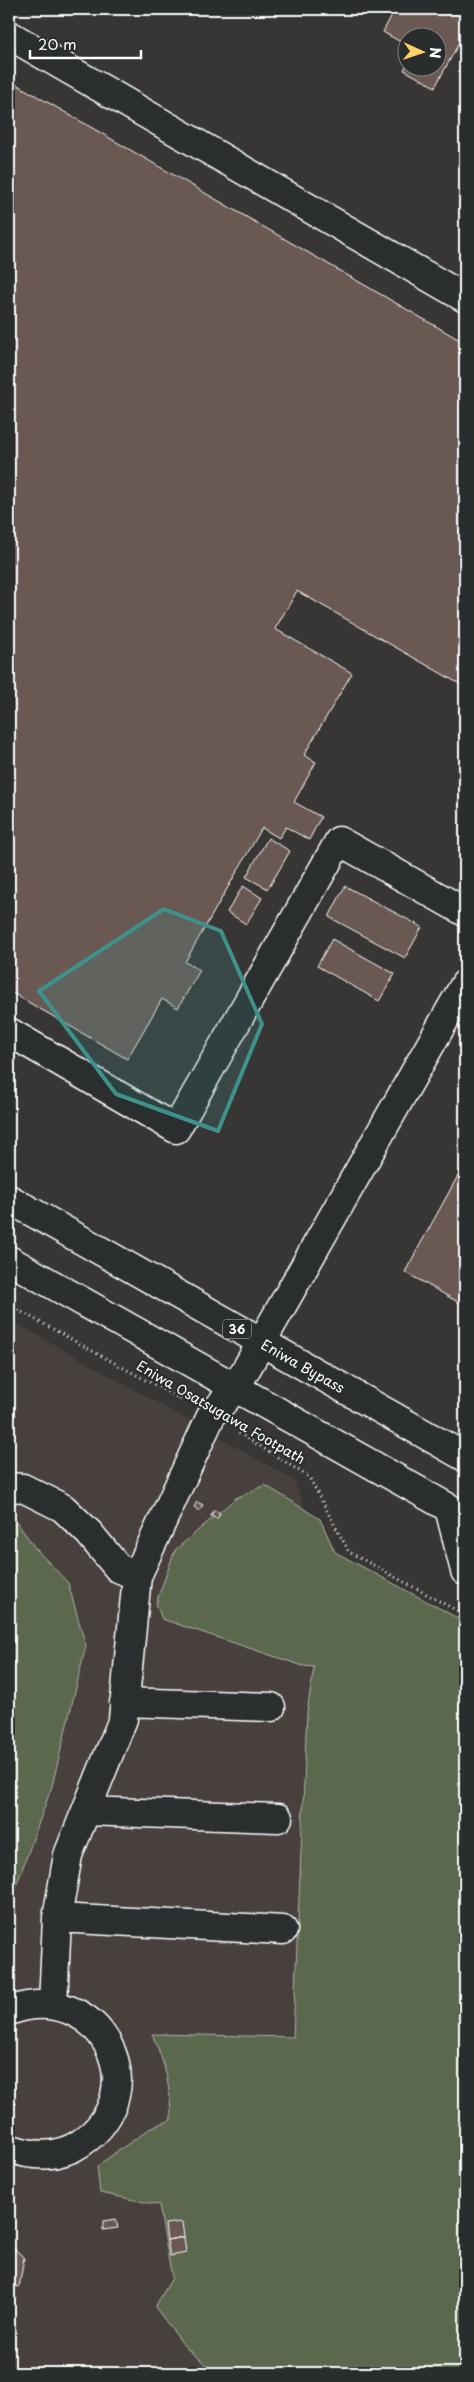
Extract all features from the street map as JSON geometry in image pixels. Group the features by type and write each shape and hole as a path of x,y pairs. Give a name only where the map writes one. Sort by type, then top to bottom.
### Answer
{"main road":[{"path":"9,34 465,298"},
{"path":"9,1032 176,1129 339,841 465,912"},
{"path":"53,2004 57,1918 68,1855 123,1719 137,1576 211,1416 236,1387 465,984"},
{"name":"Eniwa Bypass","path":"9,1200 465,1457"},
{"path":"9,1260 457,1512 465,1571"},
{"path":"9,1487 23,1488 63,1508 89,1533 118,1568 137,1576"},
{"path":"124,1702 271,1707"},
{"path":"86,1811 278,1818"},
{"path":"57,1918 284,1930"},
{"path":"9,2011 26,2004 53,2004 75,2011 95,2026 109,2045 116,2068 116,2093 108,2116 94,2135 73,2149 50,2155 26,2154 9,2148"}],"path":[{"name":"Eniwa Osatsugawa Footpath","path":"9,1305 211,1416 309,1477 350,1552 465,1615"}],"highlighted area":[{"path":"164,909 221,931 262,1024 218,1131 116,1094 39,991"}],"shaded area":[{"path":"9,1319 293,1479 324,1554 465,2373 9,2373"}],"green space":[{"path":"265,1485 320,1519 335,1552 465,1622 465,2373 217,2373 186,2348 155,2307 172,2278 159,2205 100,2193 97,2166 152,2127 171,2120 170,2097 166,2076 152,2034 293,2037 307,1712 314,1667 303,1666 162,1619 156,1603 175,1550 236,1498"},
{"path":"9,1511 35,1548 68,1583 86,1646 52,1786 9,1906"}],"building":[{"path":"395,9 465,9 465,32 446,67 446,28 396,28 396,39 383,32"},
{"path":"419,78 440,78 435,87"},
{"path":"9,80 465,343 465,687 297,591 275,629 352,673 304,755 316,762 294,802 321,817 309,840 286,827 279,838 262,828 185,962 200,970 178,1008 162,999 127,1059 9,991"},
{"path":"268,838 290,851 268,889 246,877"},
{"path":"243,886 262,898 246,924 227,912"},
{"path":"345,886 422,927 405,958 329,917"},
{"path":"332,939 395,974 379,1001 317,966"},
{"path":"465,1163 465,1306 405,1272"},
{"path":"197,1502 203,1505 199,1511 194,1507"},
{"path":"214,1510 220,1513 217,1519 211,1516"},
{"path":"116,2219 118,2228 103,2230 103,2221"},
{"path":"182,2222 184,2237 167,2240 165,2224"},
{"path":"184,2237 186,2253 170,2256 167,2240"},
{"path":"9,2243 24,2258 19,2287 9,2285"}]}
